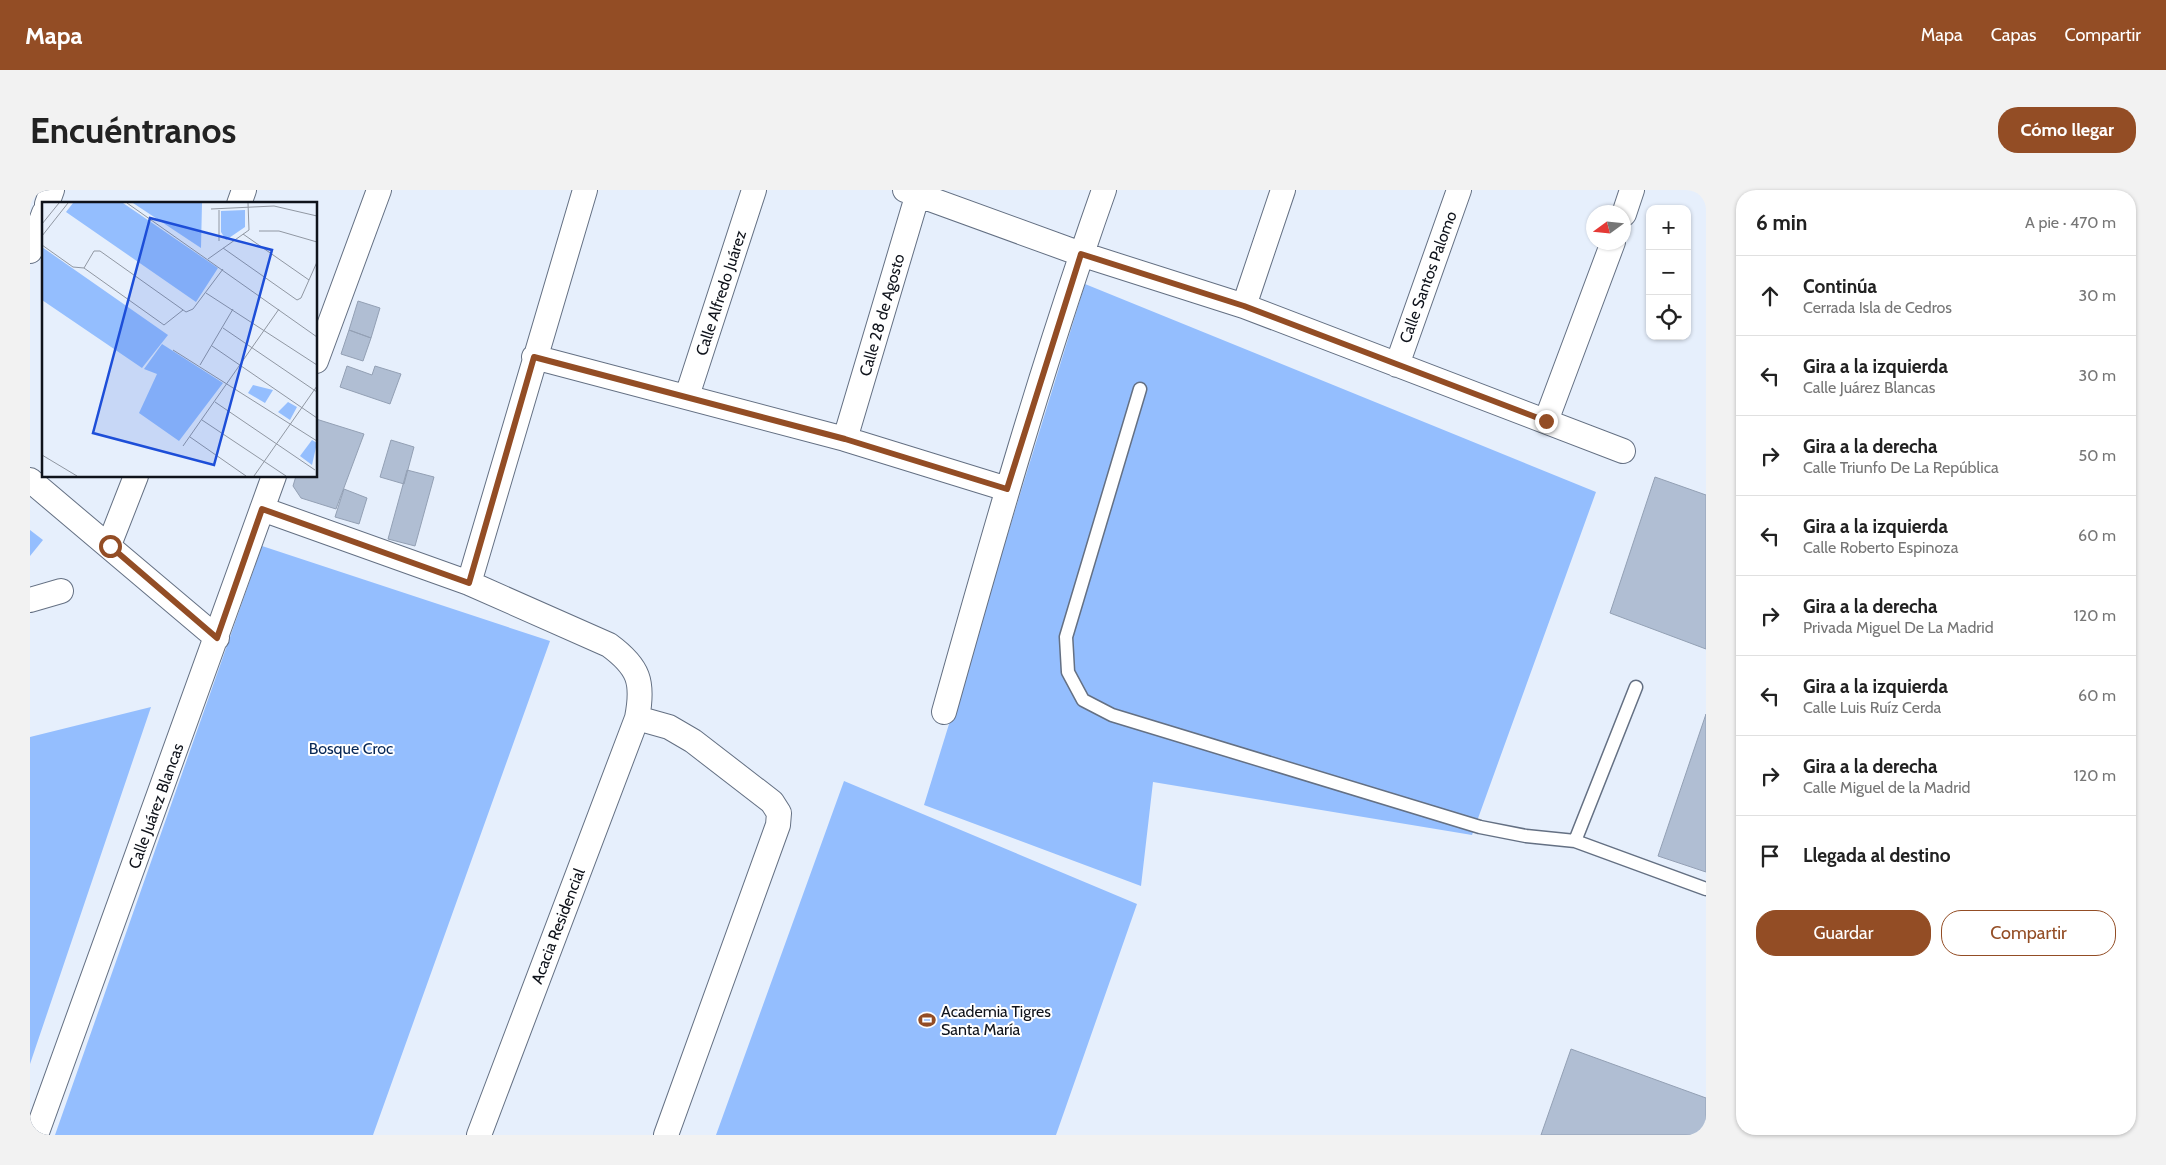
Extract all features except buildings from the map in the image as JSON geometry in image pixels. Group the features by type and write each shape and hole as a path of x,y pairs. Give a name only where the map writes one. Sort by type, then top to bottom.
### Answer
{"street":[{"path":"48,202 52,190"},
{"path":"240,202 244,190"},
{"path":"318,356 379,190"},
{"path":"469,583 534,357 585,190"},
{"name":"Calle Alfredo Juárez","path":"687,396 754,190"},
{"path":"944,712 1007,489 1081,254 1104,190"},
{"path":"1244,306 1283,190"},
{"name":"Calle Santos Palomo","path":"1397,365 1459,190"},
{"path":"1627,205 1632,190"},
{"path":"914,192 1081,254 1244,306 1623,451"},
{"name":"Calle 28 de Agosto","path":"845,439 914,192"},
{"path":"30,251 42,218"},
{"path":"1546,421 1610,250"},
{"path":"534,357 845,439 1007,489"},
{"path":"110,546 135,478"},
{"name":"Calle Juárez Blancas","path":"36,1135 273,478"},
{"path":"30,480 217,638"},
{"name":"Acacia Residencial","path":"262,509 469,583 609,645 625,657 636,672 641,690 637,718 480,1135"},
{"path":"30,600 60,591"},
{"path":"637,718 669,727 693,741 772,802 779,813 778,825 666,1135"}],"lane":[{"path":"1140,389 1066,636 1068,672 1083,700 1112,715 1480,827 1526,836 1575,841 1706,889"},
{"path":"1575,841 1636,687"}],"green space":[{"path":"1085,284 1596,492 1472,835 1153,782 1141,886 924,805"},
{"path":"30,530 43,540 30,556"},
{"name":"Bosque Croc","path":"262,546 550,641 373,1135 55,1135"},
{"path":"151,707 30,1064 30,737"},
{"name":"Academia Tigres Santa María","path":"844,781 1137,904 1056,1135 716,1135"}],"place":[{"name":"Academia Tigres Santa María","path":"927,1020"}],"route":[{"path":"110,546 217,638 262,509 469,583 534,357 845,439 1007,489 1081,254 1244,306 1546,421"}]}
